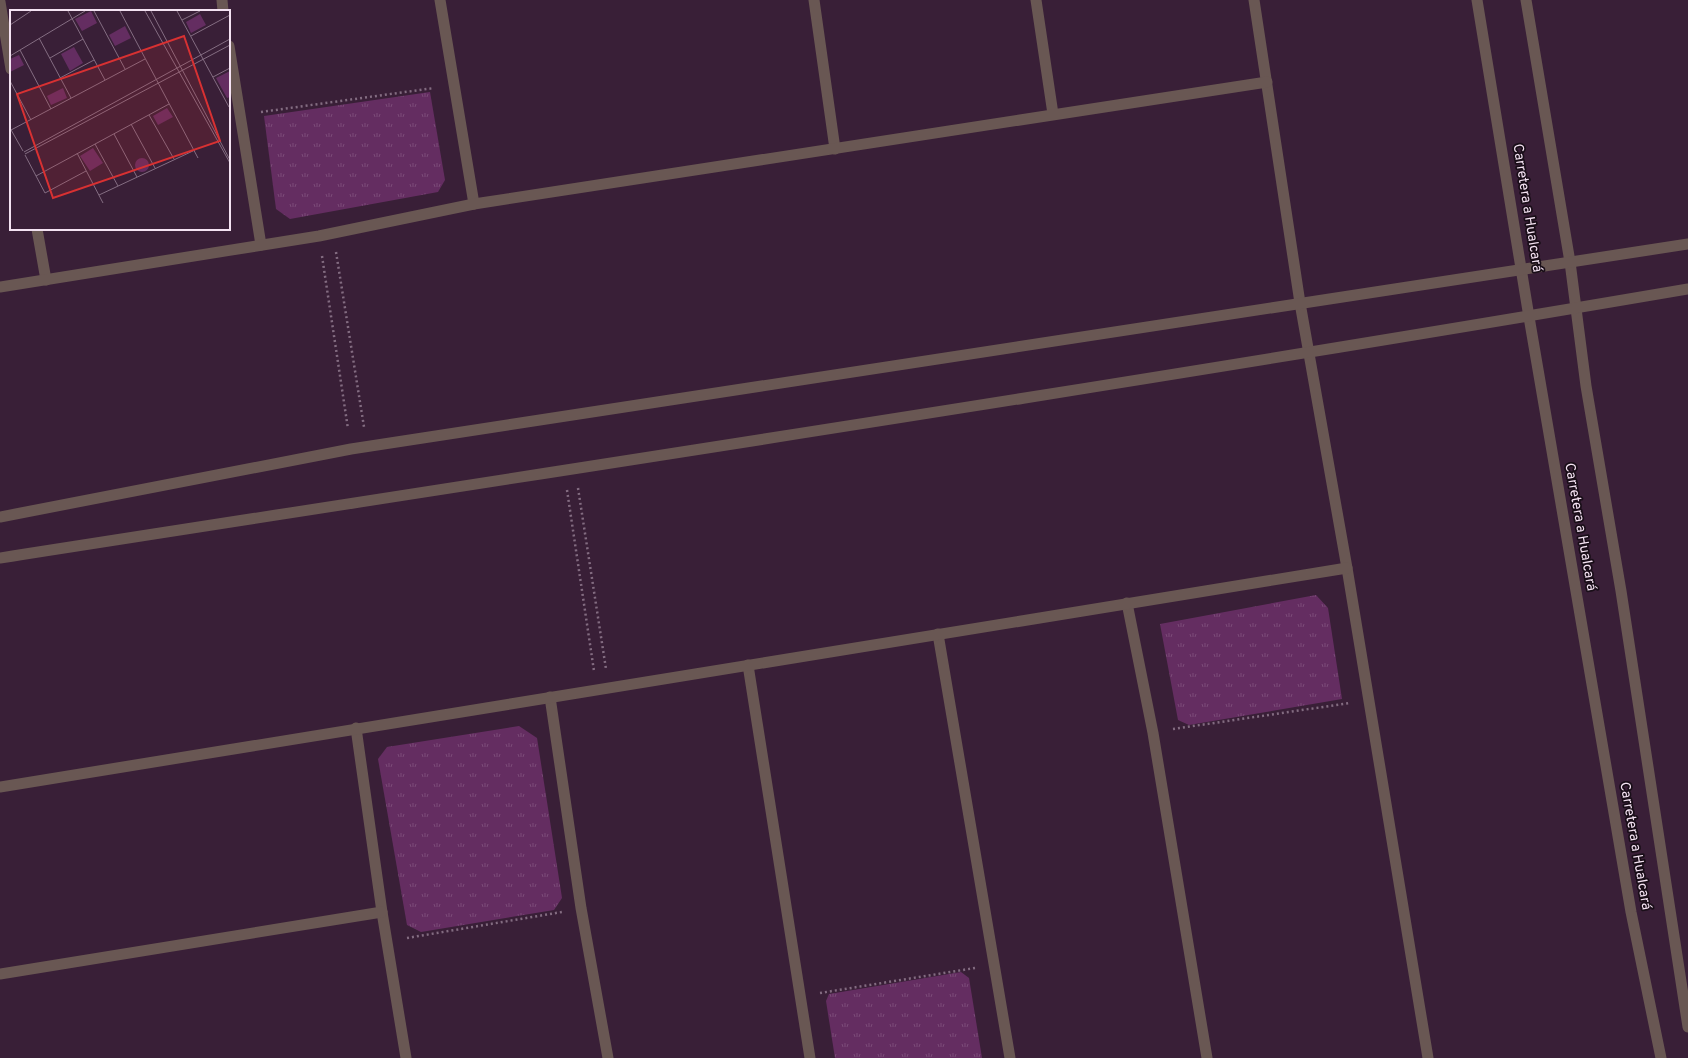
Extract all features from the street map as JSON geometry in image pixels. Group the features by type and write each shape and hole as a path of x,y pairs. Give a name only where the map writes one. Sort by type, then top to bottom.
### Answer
{"street":[{"path":"222,0 223,10"},
{"path":"440,0 474,204"},
{"path":"814,0 835,149"},
{"path":"1036,0 1053,114"},
{"path":"1254,0 1300,303 1310,352 1347,568 1428,1058"},
{"name":"Carretera a Hualcará","path":"1477,0 1529,317 1631,912 1661,1058"},
{"path":"1526,0 1570,262 1586,386 1621,591 1688,1027"},
{"path":"0,2 10,63"},
{"path":"230,52 261,246"},
{"path":"0,287 333,234 474,204 1267,82"},
{"path":"38,230 46,280"},
{"path":"0,517 352,449 1688,244"},
{"path":"0,558 1310,352 1529,317 1688,289"},
{"path":"0,788 356,728 1347,568"},
{"path":"1127,603 1152,732 1207,1058"},
{"path":"938,634 1010,1058"},
{"path":"748,665 810,1058"},
{"path":"550,697 581,908 608,1058"},
{"path":"356,728 382,912 406,1058"},
{"path":"0,974 382,912"}],"path":[{"path":"240,115 454,86"},
{"path":"333,234 367,447"},
{"path":"319,236 352,449"},
{"path":"575,468 609,688"},
{"path":"564,470 596,690"},
{"path":"1152,732 1368,700"},
{"path":"387,941 581,908"},
{"path":"800,997 994,965"}],"green space":[{"path":"430,92 445,180 438,192 290,219 276,209 264,116"},
{"path":"1316,595 1328,608 1342,699 1189,725 1178,720 1160,624"},
{"path":"519,726 537,738 562,898 554,910 421,932 407,925 378,759 387,747"},
{"path":"961,972 969,978 982,1058 835,1058 826,1001 829,994"}]}
